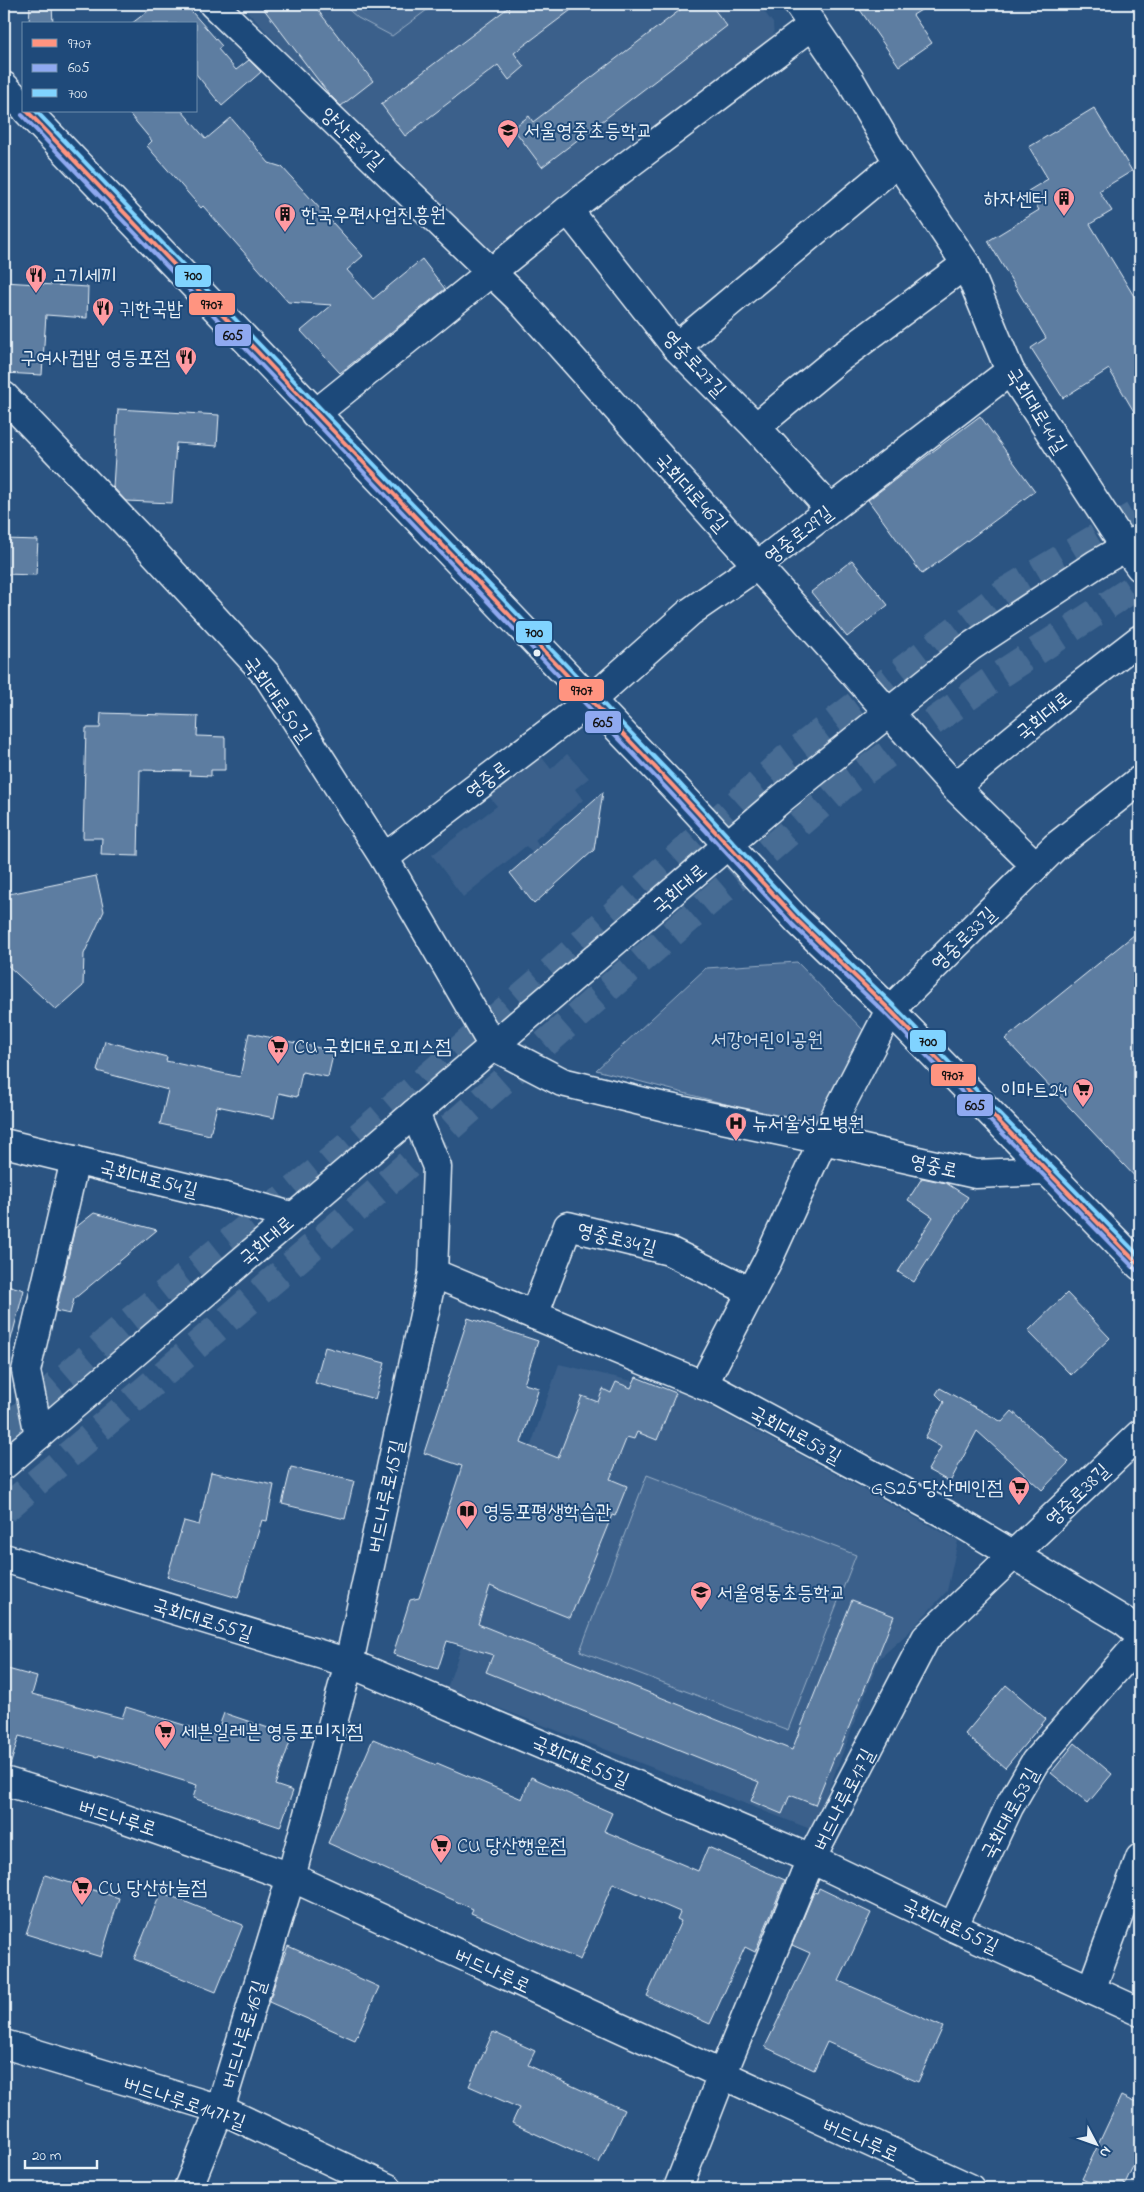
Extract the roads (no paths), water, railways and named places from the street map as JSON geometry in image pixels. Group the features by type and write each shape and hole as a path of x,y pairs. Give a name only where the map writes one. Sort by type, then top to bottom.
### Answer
{"street":[{"name":"양산로31길","path":"213,4 492,272"},
{"path":"315,414 492,272 806,14"},
{"name":"국회대로44길","path":"806,14 850,80 898,162 966,264 1010,371 1135,551"},
{"path":"4,86 22,105"},
{"path":"29,112 728,845 798,921 890,1010 1140,1266"},
{"path":"676,346 898,162"},
{"name":"영중로27길","path":"568,210 676,346 756,426 830,509"},
{"path":"756,426 838,359 966,264"},
{"name":"국회대로46길","path":"492,272 518,298 889,713"},
{"name":"영중로29길","path":"590,701 690,612 758,565 1010,371"},
{"name":"국회대로50길","path":"4,396 146,544 267,676 384,858 493,1046"},
{"name":"국회대로","path":"4,1465 780,800 970,647 1096,564 1135,551"},
{"name":"국회대로","path":"955,787 1062,699 1140,639"},
{"name":"영중로","path":"384,858 590,701"},
{"path":"889,713 955,787 1036,866"},
{"name":"영중로33길","path":"890,1010 1055,847 1140,780"},
{"path":"703,1385 752,1292 823,1140 890,1010"},
{"path":"493,1046 562,1082 665,1107 823,1140"},
{"name":"버드나루로15길","path":"292,1877 350,1663 433,1273 437,1167 415,1113"},
{"name":"영중로","path":"823,1140 976,1174 1047,1171"},
{"name":"국회대로54길","path":"4,1143 222,1196 294,1217"},
{"path":"39,1435 26,1371 75,1160"},
{"name":"영중로34길","path":"534,1315 568,1226 669,1251 752,1292"},
{"name":"국회대로53길","path":"433,1273 703,1385 947,1515 1124,1620 1140,1634"},
{"name":"영중로38길","path":"1015,1555 1140,1434"},
{"name":"버드나루로17길","path":"678,2188 722,2075 812,1859 926,1638 1015,1555"},
{"name":"국회대로55길","path":"4,1558 350,1663 812,1859 953,1927 1140,2012"},
{"name":"국회대로53길","path":"953,1927 1008,1807 1035,1762 1140,1642"},
{"name":"버드나루로","path":"4,1782 103,1811 292,1877 970,2188"},
{"path":"1091,1990 1140,1858"},
{"name":"버드나루로16길","path":"188,2188 220,2110 292,1877"},
{"name":"버드나루로14가길","path":"4,2044 220,2110 388,2188"}],"tunnel":[{"path":"4,1431 125,1325 325,1165 545,976 788,757 1006,591 1140,512"},
{"path":"4,1510 372,1196 605,991 843,786 989,682 1140,584"}],"place":[{"name":"서울영중초등학교","path":"508,149"},
{"name":"하자센터","path":"1064,217"},
{"name":"한국우편사업진흥원","path":"285,233"},
{"name":"고기세끼","path":"36,294"},
{"name":"귀한국밥","path":"103,327"},
{"name":"구여사컵밥 영등포점","path":"186,376"},
{"name":"CU 국회대로오피스점","path":"278,1065"},
{"name":"이마트24","path":"1083,1108"},
{"name":"뉴서울성모병원","path":"736,1142"},
{"name":"GS25 당산메인점","path":"1019,1506"},
{"name":"영등포평생학습관","path":"467,1530"},
{"name":"서울영동초등학교","path":"701,1611"},
{"name":"세븐일레븐 영등포미진점","path":"165,1750"},
{"name":"CU 당산행운점","path":"441,1864"},
{"name":"CU 당산하늘점","path":"82,1906"}],"park label":[{"name":"서강어린이공원","path":"767,1039"}]}
